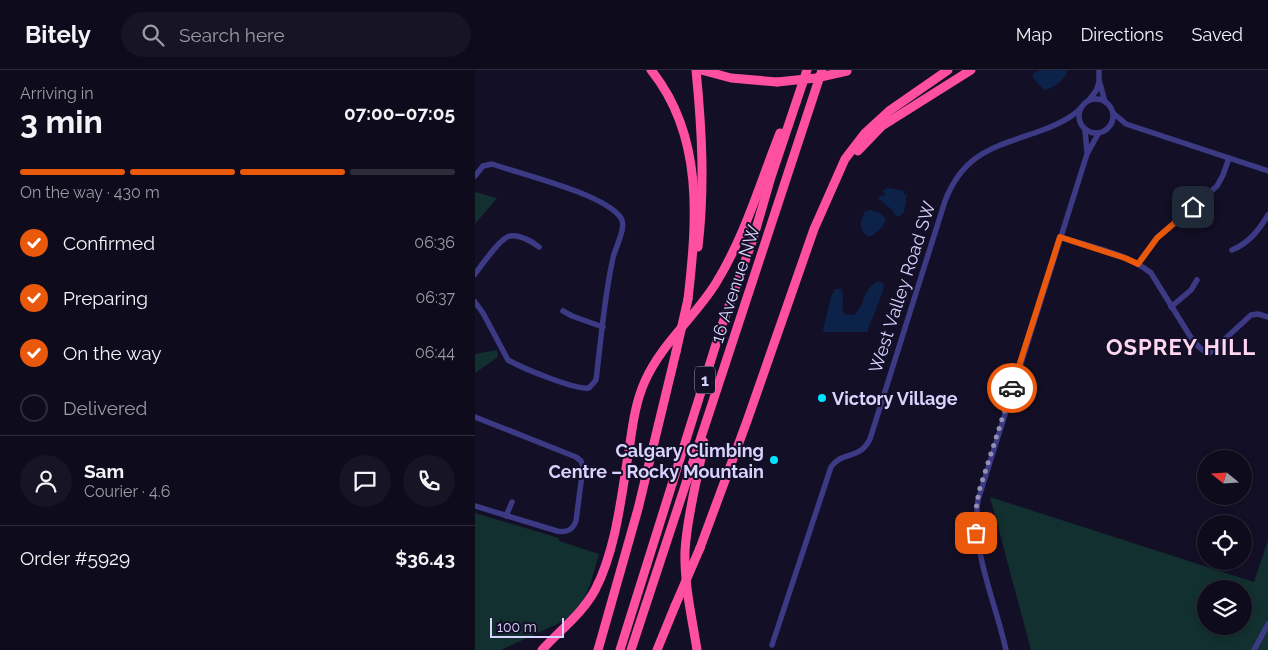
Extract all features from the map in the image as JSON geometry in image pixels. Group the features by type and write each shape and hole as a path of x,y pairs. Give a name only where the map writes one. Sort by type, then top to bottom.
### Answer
{"highway":[{"path":"651,70 661,82 679,116 690,155 693,182 693,251 688,299"},
{"path":"599,650 638,509 697,256 701,222 703,141 696,70"},
{"path":"701,70 717,75 753,81 777,82 816,78 848,70"},
{"name":"16 Avenue NW","path":"620,650 710,362 753,239 807,70"},
{"name":"16 Avenue NW","path":"631,650 822,70"},
{"path":"658,649 700,548 747,421 814,229 845,159 865,133 889,111 948,70"},
{"path":"834,181 859,150 882,126 971,70"},
{"path":"542,650 575,617 588,601 600,579 612,545 633,422 645,381 659,356 715,284 728,262 739,239 782,127 793,111"},
{"path":"697,650 685,552 690,513 710,412"},
{"path":"594,650 609,611"},
{"path":"693,622 702,650"}],"street":[{"path":"1087,154 1083,129 1078,119 1080,109 1096,91 1099,70"},
{"path":"1099,80 1105,102"},
{"path":"1088,101 1099,99 1105,102 1113,113 1126,124 1268,171"},
{"name":"West Valley Road SW","path":"772,645 831,467 839,459 859,453 867,446 870,439 953,182 963,168 981,155 1062,122 1080,109"},
{"path":"1062,122 1077,123 1083,129 1098,134 1105,132 1110,127 1113,113"},
{"path":"1110,127 1126,124"},
{"path":"1006,650 978,545 975,521 977,500 1087,154 1098,134"},
{"path":"1138,264 1157,238 1217,186 1223,176 1229,158"},
{"path":"475,176 483,166 492,164 591,197 604,203 621,219 623,228 613,258 596,380 591,386 583,388 508,360 483,313 475,302"},
{"path":"1232,250 1245,243 1260,228 1268,215"},
{"path":"475,274 505,237 513,236 532,242 539,247"},
{"path":"1060,237 1125,258 1151,273 1190,336 1204,351 1209,353 1251,315 1258,314 1268,317"},
{"path":"1171,307 1191,290 1197,280"},
{"path":"563,311 603,327"},
{"path":"475,417 576,457 582,462 583,469 574,526 570,530 561,532 475,506"},
{"path":"507,516 512,502"},
{"path":"1254,650 1268,624"}],"green space":[{"path":"475,192 497,198 475,224"},
{"path":"497,350 498,357 475,373 475,354"},
{"path":"990,497 1197,564 1197,570 1217,570 1248,580 1197,580 1197,635 1252,635 1252,581 1254,582 1268,540 1268,650 1031,650"},
{"path":"475,513 559,538 559,541 599,554 590,585 581,606 566,620 501,650 475,650"}],"water":[{"path":"1039,70 1068,70 1059,83 1044,90 1032,77"},
{"path":"887,188 906,191 903,193 904,195 907,193 904,212 900,216 896,216 878,198 881,195 884,196 883,191"},
{"path":"871,210 880,213 886,219 880,230 869,237 863,232 861,222 865,211"},
{"path":"878,281 884,284 882,294 867,332 824,332 831,297 835,289 841,289 844,314 854,315 861,306 869,289"}],"way so far":[{"path":"976,533 975,521 979,491 1012,388"}],"place":[{"name":"Victory Village","path":"822,398"},
{"name":"Calgary Climbing Centre – Rocky Mountain","path":"774,460"}],"district":[{"name":"OSPREY HILL","path":"1181,347"}],"route":[{"path":"1012,388 1060,237 1138,264 1157,238 1193,207"}]}
